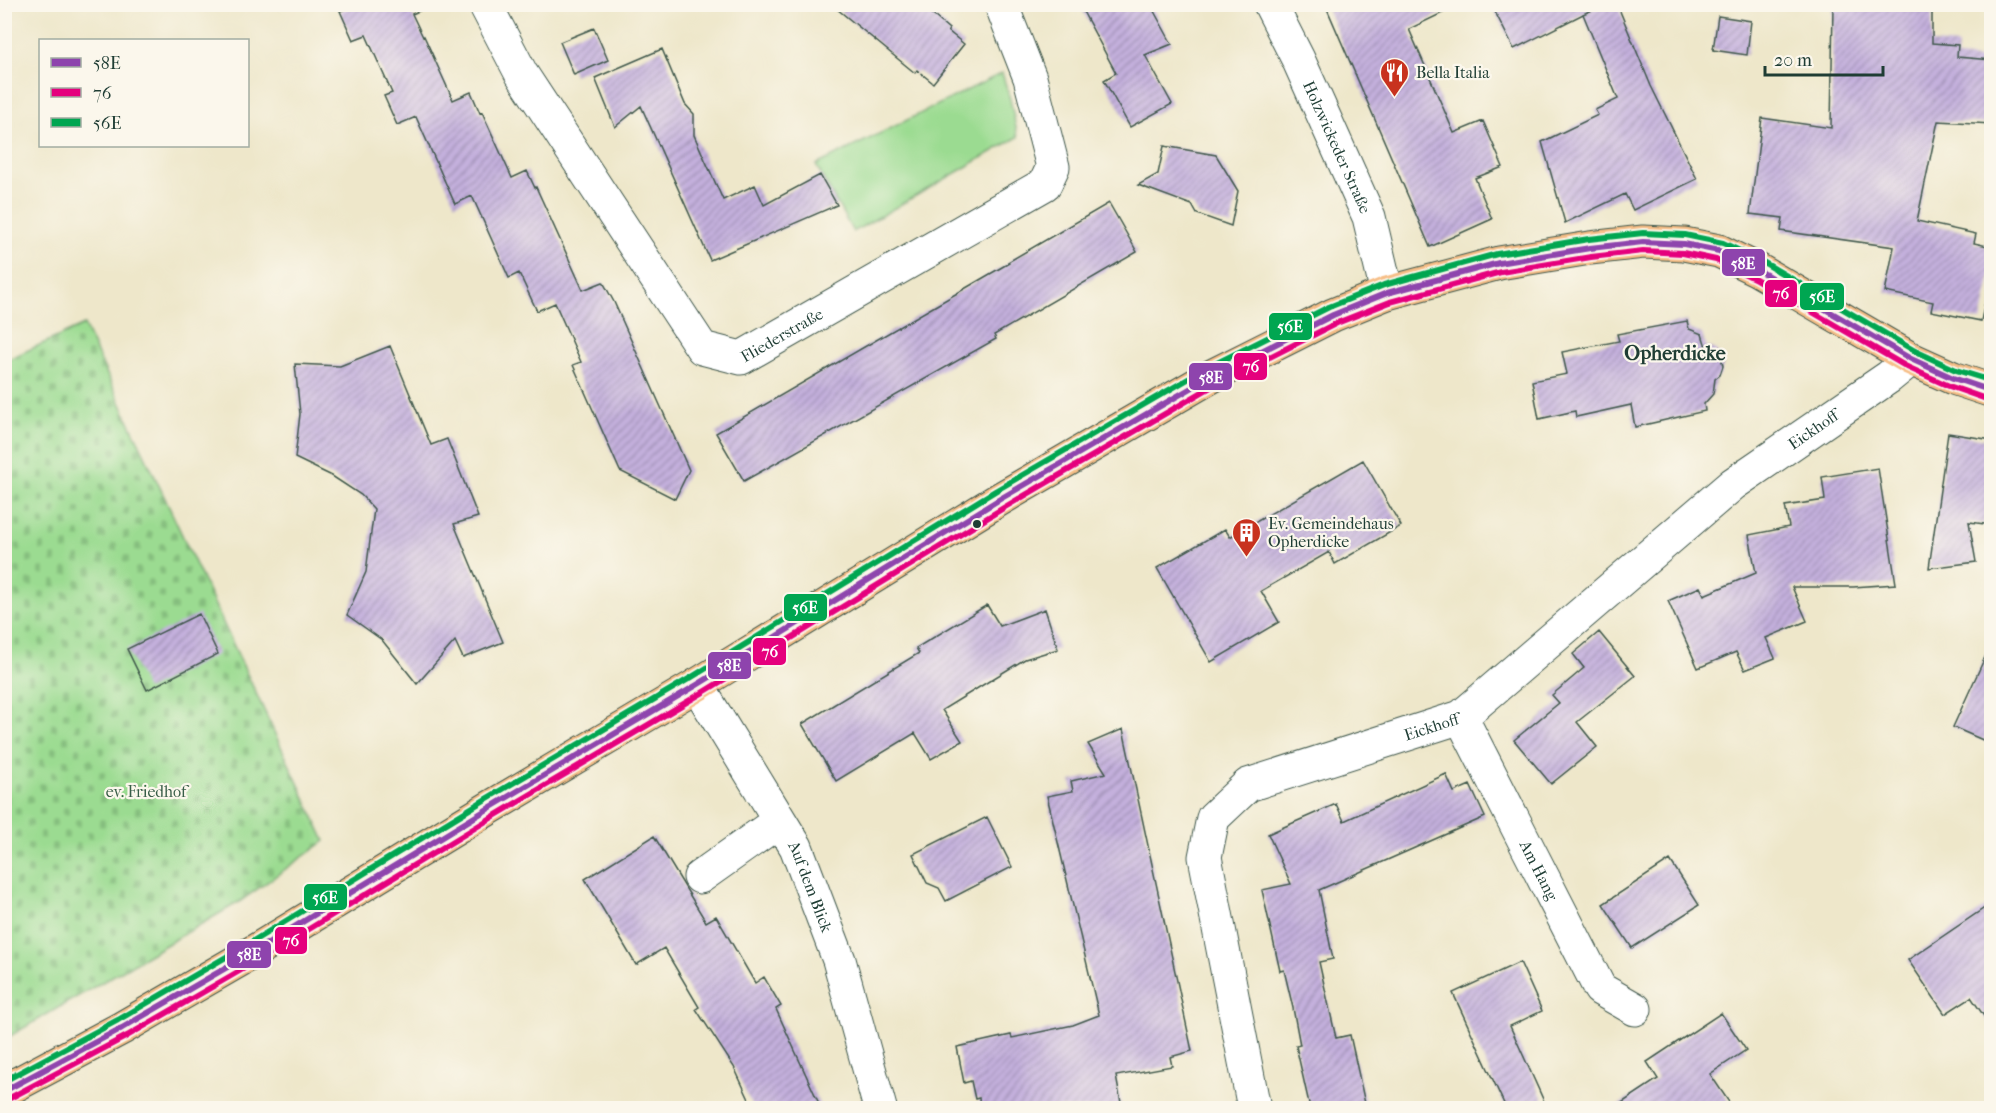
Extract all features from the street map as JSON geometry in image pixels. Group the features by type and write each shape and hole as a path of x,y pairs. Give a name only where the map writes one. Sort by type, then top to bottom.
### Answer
{"main road":[{"path":"4,1091 122,1028 250,954 697,686 1000,500 1212,376 1333,315 1387,293 1499,263 1643,242 1684,244 1719,251 1758,270 1911,359 1953,378 1992,391"}],"street":[{"name":"Fliederstraße","path":"485,4 521,72 702,348 741,358 1044,184 1053,166 1030,78 1001,4"},
{"name":"Holzwickeder Straße","path":"1270,4 1298,59 1369,217 1387,293"},
{"name":"Eickhoff","path":"1254,1108 1205,857 1213,818 1248,785 1461,717 1733,484 1889,377 1911,359"},
{"name":"Auf dem Blick","path":"697,686 796,847 839,960 880,1108"},
{"name":"Am Hang","path":"1461,717 1599,989 1635,1009"},
{"path":"700,877 779,821"}],"green space":[{"path":"1002,73 1018,137 853,232 816,165"},
{"name":"ev. Friedhof","path":"84,325 325,841 239,902 5,1039 4,361"}],"building":[{"path":"353,4 435,4 412,14 453,100 471,92 512,178 527,171 583,290 603,282 614,302 689,470 675,499 620,471 573,365 581,362 555,303 537,311 519,273 509,278 472,196 455,204 416,117 397,125 384,96 392,93 366,35 353,40 340,11"},
{"path":"831,4 920,4 964,44 933,83 917,70 915,73"},
{"path":"1079,4 1150,4 1172,44 1145,55 1172,104 1130,127 1104,80 1116,73"},
{"path":"1325,4 1461,4 1409,29 1454,133 1483,121 1503,167 1475,178 1492,219 1430,247"},
{"path":"1491,4 1603,4 1514,49"},
{"path":"1607,4 1617,4 1651,86 1697,179 1633,210 1625,194 1565,223 1542,142 1598,115 1595,110 1618,99 1583,14"},
{"path":"1833,4 1932,4 1932,43 1958,45 1957,57 1992,60 1992,124 1938,121 1917,221 1976,234 1974,243 1992,247 1992,270 1981,321 1931,311 1933,302 1885,292 1894,247 1781,231 1783,218 1750,214 1762,118 1831,128"},
{"path":"1718,16 1751,21 1747,55 1713,50"},
{"path":"594,28 608,60 574,75 560,42"},
{"path":"662,49 685,104 694,114 694,135 723,200 755,185 764,205 820,175 837,205 710,260 641,106 615,127 595,78"},
{"path":"1164,146 1216,155 1238,191 1231,226 1197,214 1192,205 1138,185 1158,174"},
{"path":"1109,203 1137,252 994,335 996,339 744,481 716,433"},
{"path":"1687,321 1689,329 1702,334 1706,347 1714,349 1721,356 1723,366 1720,375 1715,379 1713,394 1704,404 1705,411 1635,427 1631,405 1576,417 1575,411 1539,419 1532,381 1567,374 1562,352 1619,341 1617,334"},
{"path":"390,346 431,445 447,439 478,517 454,524 503,642 463,658 455,641 417,684 382,640 347,615 366,572 374,509 361,495 332,476 295,458 300,414 295,364 340,366"},
{"path":"1948,433 1992,440 1992,525 1969,522 1976,562 1929,568"},
{"name":"Ev. Gemeindehaus Opherdicke","path":"1363,460 1401,526 1335,564 1329,552 1261,591 1279,622 1211,662 1157,568 1225,529 1230,537"},
{"path":"1878,468 1896,584 1792,587 1807,621 1766,638 1775,658 1745,670 1736,652 1698,668 1668,601 1700,587 1704,595 1756,573 1749,535 1789,527 1785,506 1825,500 1822,477"},
{"path":"987,605 1000,626 1045,609 1058,649 1025,659 942,710 962,741 931,759 915,733 836,781 802,724 919,653 916,648"},
{"path":"199,614 218,654 147,690 127,649"},
{"path":"1599,632 1635,676 1577,722 1597,747 1551,784 1514,740 1559,703 1552,695 1584,668 1573,654"},
{"path":"1992,642 1992,744 1953,727"},
{"path":"1123,729 1192,1051 1170,1057 1172,1066 1116,1076 1122,1108 980,1108 979,1098 975,1099 971,1081 964,1083 957,1047 1073,1025 1099,1015 1047,796 1073,791 1071,781 1106,773 1088,744"},
{"path":"1446,774 1454,792 1470,785 1485,817 1319,890 1333,959 1319,962 1336,1038 1350,1035 1366,1108 1310,1108 1296,1046 1300,1045 1293,1008 1284,970 1280,971 1262,890 1291,884 1268,834 1336,804 1344,821"},
{"path":"987,817 1012,867 946,901 939,888 927,883 913,854"},
{"path":"654,836 706,922 716,916 755,983 764,977 781,1006 776,1009 821,1108 753,1108 734,1067 696,1009 699,1007 664,948 636,965 585,879"},
{"path":"1670,860 1699,905 1632,948 1603,904"},
{"path":"1992,903 1992,1028 1971,997 1945,1014 1908,960"},
{"path":"1520,962 1542,1011 1510,1026 1547,1108 1506,1108 1453,993"},
{"path":"1721,1013 1746,1050 1710,1074 1733,1108 1614,1108 1658,1079 1647,1062"}],"transit line":[{"name":"56E","path":"4,1081 118,1020 245,946 692,677 995,491 1207,368 1329,307 1384,285 1497,254 1643,233 1685,235 1723,243 1763,262 1915,351 1956,370 1992,381"},
{"name":"58E","path":"4,1091 122,1028 250,954 697,685 1000,499 1212,376 1333,315 1387,293 1499,263 1643,242 1684,244 1719,251 1758,270 1911,359 1953,378 1992,391"},
{"name":"76","path":"8,1099 127,1036 255,962 702,693 1005,507 1216,384 1337,323 1390,302 1501,272 1643,251 1683,253 1716,260 1754,278 1907,367 1949,386 1989,400"}],"place":[{"name":"Bella Italia","path":"1395,98"},
{"name":"Ev. Gemeindehaus Opherdicke","path":"1247,558"}],"district":[{"name":"Opherdicke","path":"1675,353"}]}
